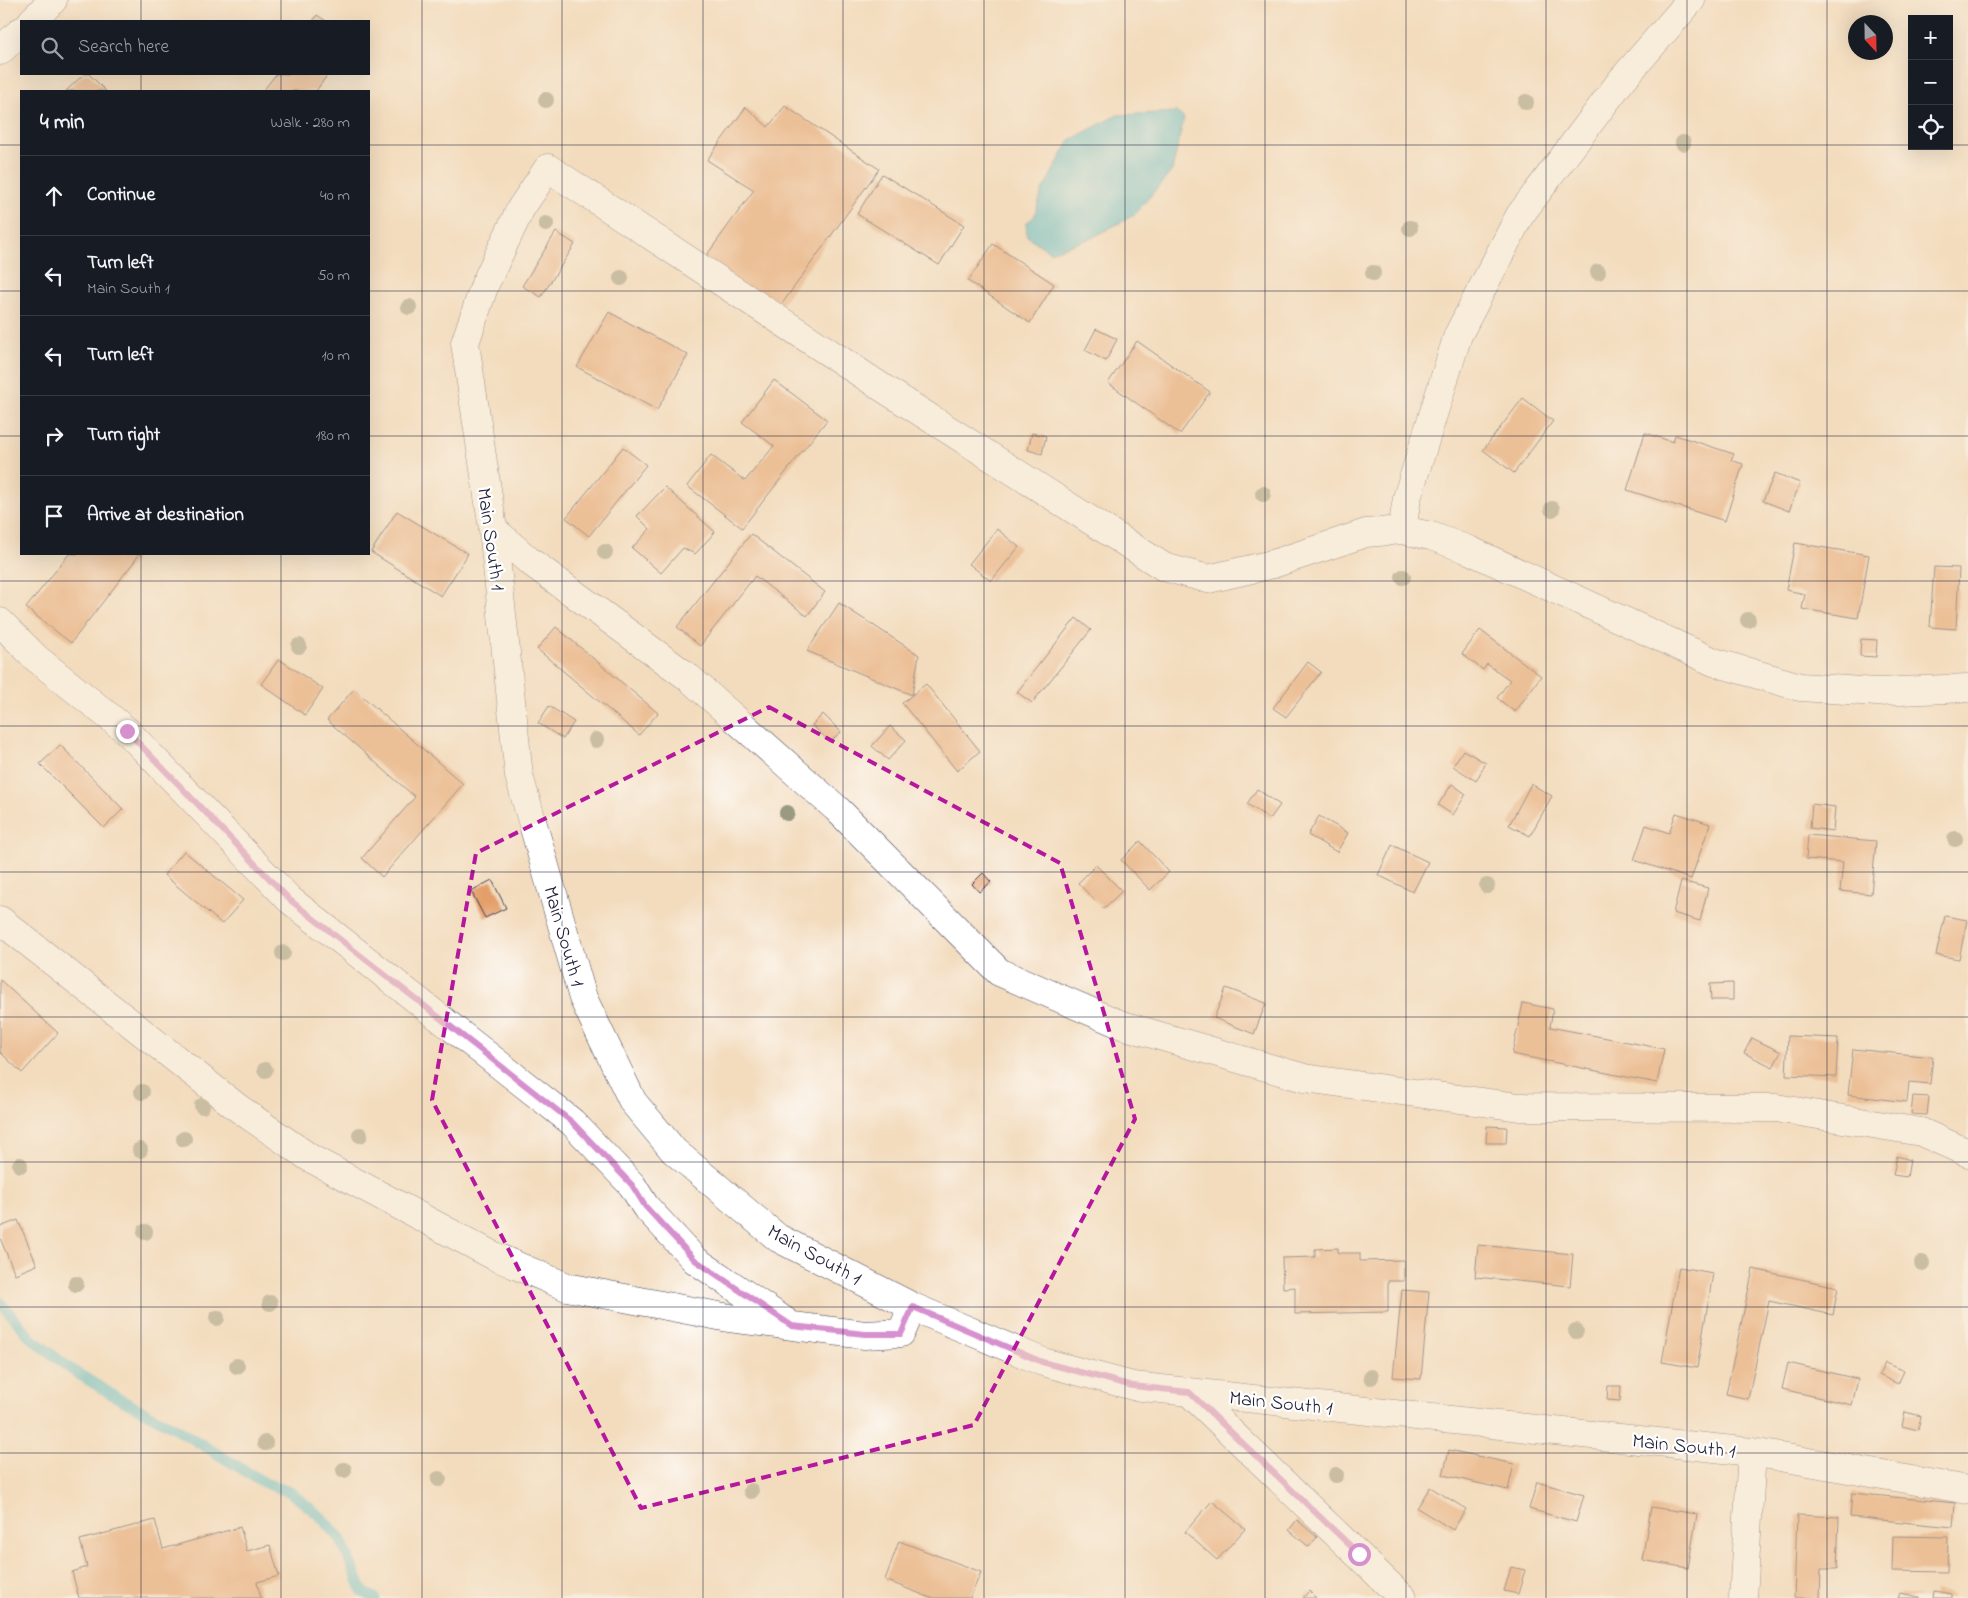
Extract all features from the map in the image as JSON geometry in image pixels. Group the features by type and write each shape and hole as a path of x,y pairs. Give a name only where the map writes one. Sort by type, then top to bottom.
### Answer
{"street":[{"path":"33,20 54,0"},
{"path":"1691,0 1621,81 1520,215 1458,335 1407,498 1402,530 1431,536 1469,550 1714,662 1800,687 1877,692 1968,688"},
{"path":"0,52 20,32"},
{"name":"Main South 1","path":"1402,530 1366,533 1273,564 1208,579 1164,567 894,395 548,168 521,208 485,284 465,343 493,530 519,776 582,998 633,1102 674,1151 778,1238 913,1307 1042,1362 1133,1386 1752,1452 1968,1490"},
{"path":"493,530 528,560 688,677 837,809 999,972 1122,1025 1304,1078 1519,1106 1776,1108 1921,1132 1968,1153"},
{"path":"0,622 36,658 127,731 290,900 572,1122 632,1185 645,1206 695,1260 792,1326"},
{"path":"0,920 238,1108 310,1158 494,1256 568,1287 729,1318 792,1326 865,1334 901,1334 913,1307"},
{"path":"1189,1392 1404,1598"},
{"path":"1743,1598 1752,1452"}],"highlighted area":[{"path":"769,707 1060,863 1135,1119 974,1425 641,1508 432,1100 476,853"}],"water":[{"path":"1176,112 1184,118 1172,171 1134,215 1092,238 1050,252 1027,236 1026,223 1034,217 1042,191 1070,140 1117,115"}],"building":[{"path":"317,15 324,20 314,20"},
{"path":"83,75 90,75 105,90 67,90"},
{"path":"275,75 327,75 317,90 264,90"},
{"path":"785,106 879,169 774,315 701,263 754,190 707,160 746,107 768,127"},
{"path":"882,174 964,225 939,265 857,214"},
{"path":"556,232 575,244 541,297 522,286"},
{"path":"993,244 1054,284 1030,323 968,281"},
{"path":"609,312 688,355 657,410 577,367"},
{"path":"1096,329 1117,339 1106,361 1085,350"},
{"path":"1137,341 1210,392 1180,434 1108,383"},
{"path":"774,380 827,420 742,528 687,486 711,455 745,481 774,446 742,422"},
{"path":"1523,398 1553,421 1514,473 1483,450"},
{"path":"1032,433 1046,436 1042,454 1028,450"},
{"path":"1645,433 1673,442 1675,435 1734,454 1731,460 1743,464 1725,521 1627,490"},
{"path":"623,447 646,465 589,536 566,518"},
{"path":"1775,473 1800,483 1789,511 1763,501"},
{"path":"665,487 715,532 695,554 683,548 661,573 632,548 650,529 637,516"},
{"path":"397,511 468,554 441,596 371,552"},
{"path":"997,529 1019,547 991,581 969,564"},
{"path":"751,534 825,592 807,616 755,576 700,646 677,627"},
{"path":"1795,543 1869,555 1858,618 1802,609 1805,594 1786,590"},
{"path":"68,555 139,555 71,643 26,608"},
{"path":"1934,567 1959,568 1956,629 1930,627"},
{"path":"839,603 919,655 912,695 807,651"},
{"path":"1076,618 1091,630 1032,703 1017,692"},
{"path":"556,627 658,713 639,735 537,649"},
{"path":"1480,630 1541,676 1515,712 1497,698 1510,680 1487,664 1483,670 1462,654"},
{"path":"1861,639 1877,640 1876,657 1860,656"},
{"path":"279,659 323,689 305,715 261,684"},
{"path":"1308,662 1321,672 1286,717 1273,708"},
{"path":"926,684 980,751 957,771 902,703"},
{"path":"354,689 463,784 382,877 362,858 415,797 327,720"},
{"path":"549,706 574,722 563,739 538,723"},
{"path":"823,714 841,732 830,742 812,725"},
{"path":"890,726 906,740 888,760 872,746"},
{"path":"60,745 123,809 104,828 40,764"},
{"path":"1463,750 1486,763 1476,781 1453,766"},
{"path":"1452,784 1466,794 1453,815 1438,805"},
{"path":"1531,784 1552,796 1530,836 1509,825"},
{"path":"1257,789 1280,805 1270,819 1247,804"},
{"path":"1812,804 1835,807 1833,831 1810,828"},
{"path":"1676,813 1710,824 1691,879 1634,860 1646,825 1669,833"},
{"path":"1319,816 1348,833 1337,852 1308,835"},
{"path":"1808,835 1876,841 1871,894 1840,891 1843,862 1806,859"},
{"path":"1140,841 1169,872 1150,890 1121,860"},
{"path":"1392,845 1428,862 1413,892 1378,875"},
{"path":"184,851 243,900 222,924 164,875"},
{"path":"1096,865 1122,891 1103,909 1078,883"},
{"path":"983,873 991,882 979,892 972,884"},
{"path":"492,880 506,908 485,918 471,891"},
{"path":"1681,881 1708,888 1700,921 1673,913"},
{"path":"1945,916 1967,920 1959,959 1936,955"},
{"path":"0,980 58,1033 22,1073 0,1052"},
{"path":"1733,983 1733,1000 1711,1000 1710,984"},
{"path":"1226,988 1266,1003 1254,1034 1214,1018"},
{"path":"1523,1003 1553,1009 1550,1027 1664,1049 1657,1083 1512,1054"},
{"path":"1788,1036 1838,1038 1836,1077 1786,1075"},
{"path":"1752,1038 1781,1052 1773,1067 1744,1053"},
{"path":"1853,1049 1933,1057 1930,1084 1909,1082 1907,1102 1848,1095"},
{"path":"1913,1096 1929,1097 1927,1115 1911,1114"},
{"path":"1487,1126 1507,1127 1506,1143 1486,1143"},
{"path":"1897,1156 1910,1160 1907,1177 1893,1175"},
{"path":"18,1220 37,1265 15,1274 0,1238 0,1227"},
{"path":"1478,1245 1573,1254 1570,1286 1475,1277"},
{"path":"1338,1248 1338,1253 1360,1253 1360,1261 1404,1260 1404,1281 1388,1281 1388,1312 1295,1314 1295,1287 1283,1288 1282,1258 1315,1257 1315,1249"},
{"path":"1679,1267 1713,1273 1697,1368 1662,1362"},
{"path":"1753,1269 1838,1287 1833,1315 1769,1301 1748,1399 1726,1394"},
{"path":"1402,1290 1429,1292 1421,1379 1393,1377"},
{"path":"1788,1363 1858,1379 1852,1405 1782,1389"},
{"path":"1885,1363 1904,1371 1898,1384 1879,1375"},
{"path":"1608,1386 1621,1386 1620,1401 1607,1400"},
{"path":"1905,1412 1921,1416 1918,1430 1902,1426"},
{"path":"1449,1450 1514,1464 1508,1490 1443,1475"},
{"path":"1537,1482 1584,1495 1576,1522 1529,1509"},
{"path":"1430,1487 1466,1509 1453,1530 1417,1508"},
{"path":"1852,1493 1955,1503 1953,1527 1850,1517"},
{"path":"1212,1501 1245,1529 1217,1560 1185,1532"},
{"path":"1651,1507 1697,1514 1688,1568 1642,1560"},
{"path":"1797,1515 1839,1517 1837,1569 1821,1569 1820,1598 1794,1598"},
{"path":"155,1520 163,1549 240,1527 247,1551 270,1545 279,1576 257,1582 261,1598 79,1598 72,1572 87,1567 80,1540"},
{"path":"1297,1520 1317,1537 1309,1547 1289,1530"},
{"path":"1893,1536 1948,1537 1947,1572 1892,1571"},
{"path":"899,1541 981,1572 970,1598 931,1598 885,1580"},
{"path":"1511,1567 1525,1570 1518,1594 1504,1591"},
{"path":"1309,1591 1316,1598 1303,1598"},
{"path":"1934,1591 1952,1594 1952,1598 1933,1598"},
{"path":"1900,1593 1920,1597 1920,1598 1898,1598"}],"waterway":[{"path":"0,1302 31,1338 72,1370 116,1397 175,1428 265,1483 290,1492 320,1516 340,1538 363,1592 375,1598"}],"route":[{"path":"127,731 290,900 474,1047 572,1122 632,1185 645,1206 695,1260 792,1326 865,1334 901,1334 913,1307 1042,1362 1133,1386 1189,1392 1359,1554"}]}
